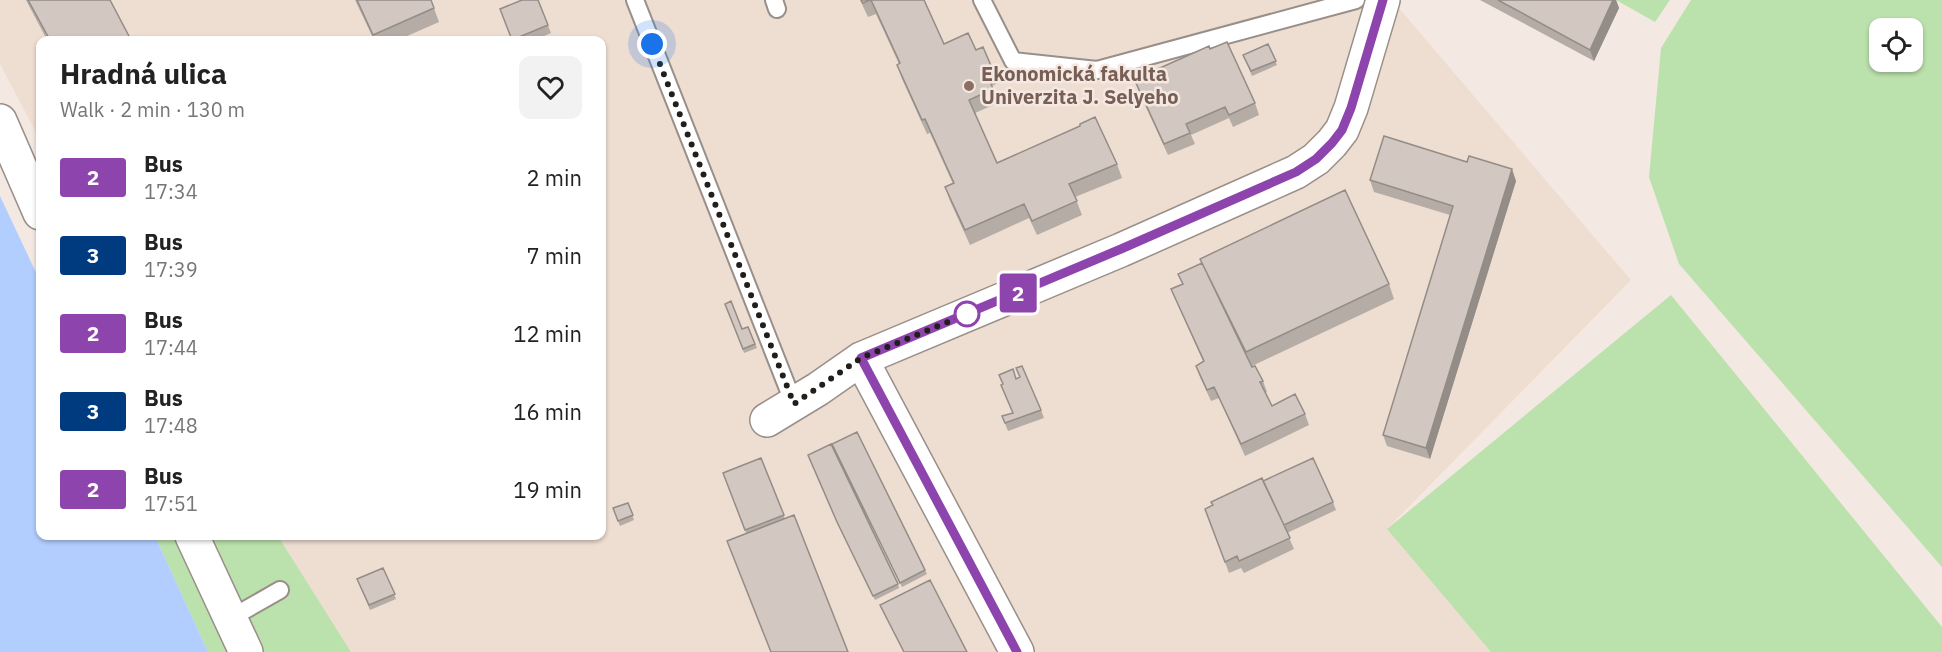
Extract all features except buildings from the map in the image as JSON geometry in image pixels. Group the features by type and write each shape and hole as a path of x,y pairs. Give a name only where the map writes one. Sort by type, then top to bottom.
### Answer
{"street":[{"path":"780,412 861,358 1132,245 1296,172 1316,159 1342,130 1351,108 1383,0"},
{"path":"0,121 36,204"},
{"path":"861,358 1017,652"},
{"path":"194,540 246,652"}],"lane":[{"path":"635,0 780,412"},
{"path":"982,0 1013,62 1097,70 1356,0"},
{"path":"231,618 280,590"}],"shaded area":[{"path":"0,0 1392,0 1631,280 1387,529 1491,652 351,652 281,540 606,540 606,36 36,36 36,132 0,64"}],"green space":[{"path":"1616,0 1670,0 1655,22"},
{"path":"1691,0 1942,0 1942,567 1679,264 1649,177 1661,48"},
{"path":"1671,295 1942,627 1942,652 1491,652 1387,529"},
{"path":"157,540 281,540 351,652 208,652"}],"water":[{"path":"0,196 36,272 36,540 157,540 208,652 0,652"}],"bus line":[{"name":"2","path":"1017,652 861,358 1121,249 1296,172 1316,159 1342,130 1351,108 1383,0"}],"place":[{"name":"Ekonomická fakulta Univerzita J. Selyeho","path":"969,86"}],"route":[{"path":"652,44 794,404 861,358 967,314"}]}
